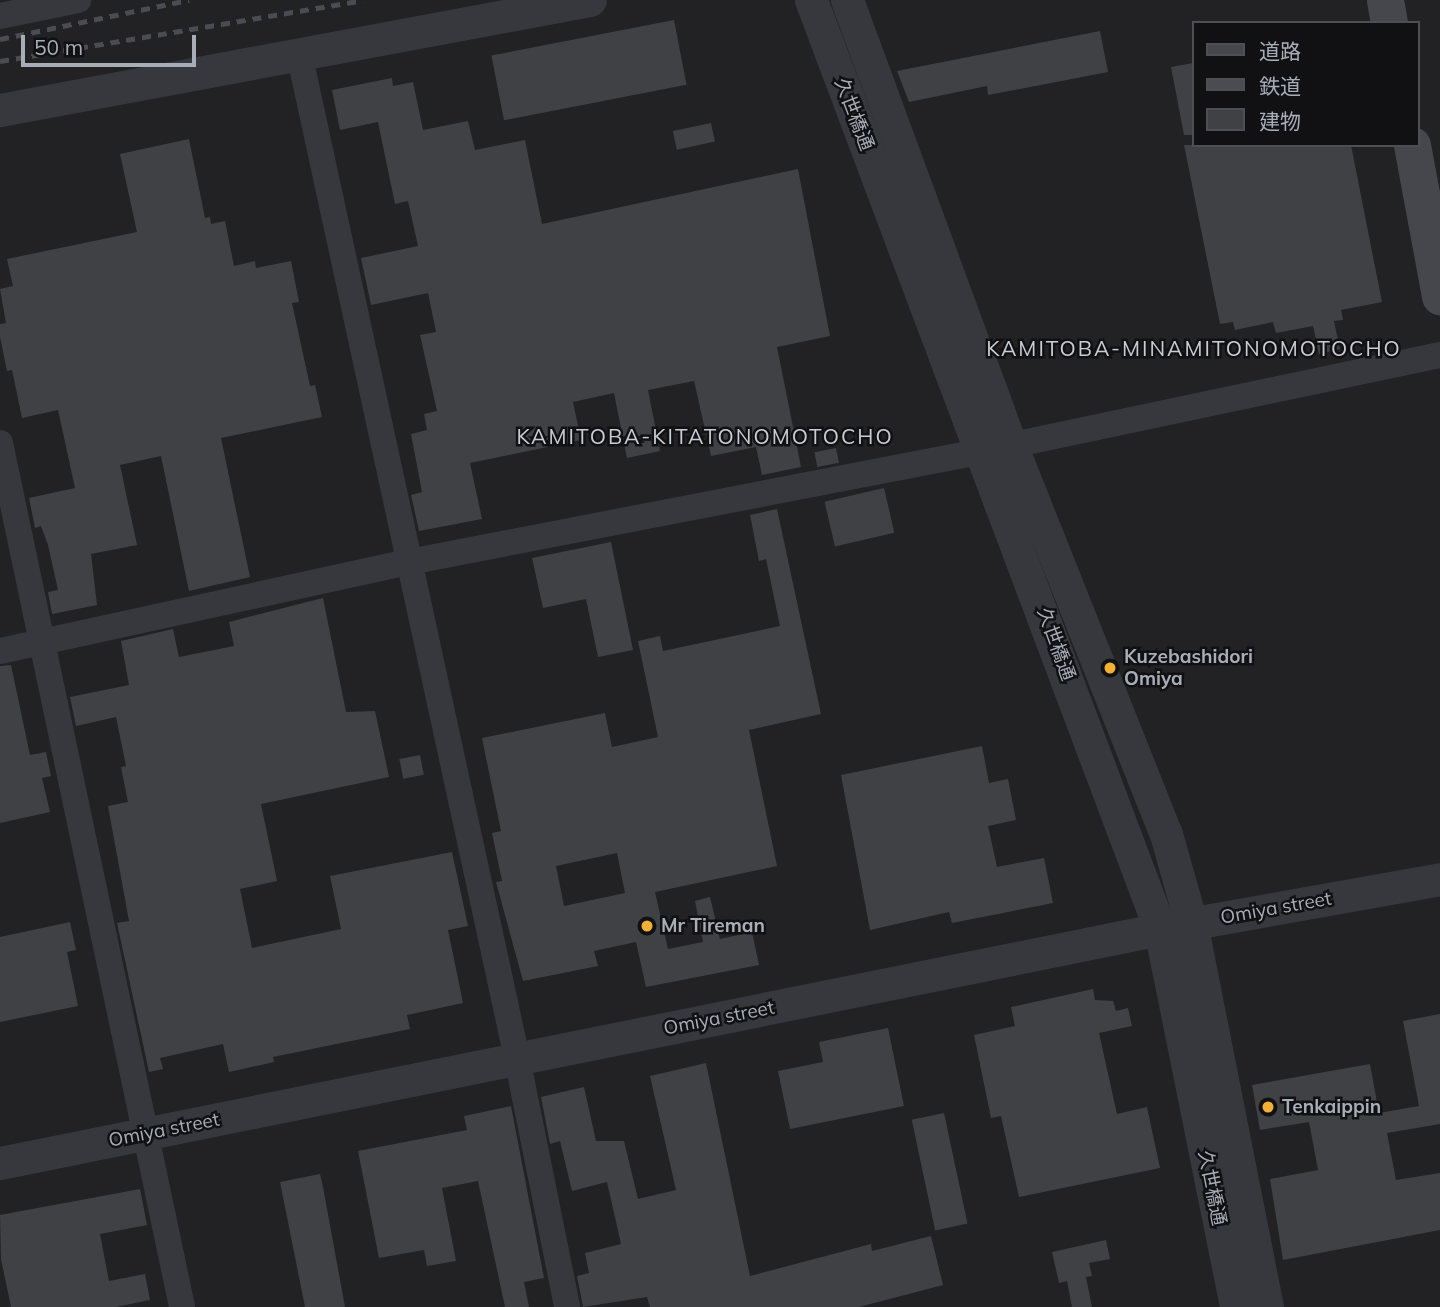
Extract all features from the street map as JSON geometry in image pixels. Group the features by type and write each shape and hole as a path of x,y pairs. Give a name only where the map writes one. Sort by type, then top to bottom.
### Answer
{"main road":[{"path":"1385,0 1389,21"},
{"path":"1412,147 1440,296"}],"street":[{"path":"0,16 78,0"},
{"path":"0,110 590,0"},
{"name":"久世橋通","path":"811,0 838,70 925,257 1077,655 1175,926 1222,1158 1267,1307"},
{"name":"久世橋通","path":"847,0 869,59 925,257"},
{"path":"299,53 517,1058 566,1307"},
{"path":"838,70 869,59"},
{"path":"0,651 409,562 998,448 1440,355"},
{"path":"0,443 182,1307"},
{"name":"Omiya street","path":"0,1163 1175,926 1440,879"},
{"name":"久世橋通","path":"1222,1158 1236,1307"}],"shaded area":[{"path":"0,0 1440,0 1440,1307 0,1307"}],"building":[{"path":"674,20 687,85 504,120 491,55"},
{"path":"1100,31 1108,72 988,95 987,86 909,102 897,71"},
{"path":"1192,63 1192,135 1184,135 1171,67"},
{"path":"392,78 393,86 413,82 423,130 468,121 475,150 525,140 542,224 798,169 830,336 777,347 801,467 762,475 756,447 711,456 694,381 648,390 660,451 627,458 614,393 573,402 581,440 470,463 482,519 419,531 411,495 422,492 411,434 427,430 424,414 437,411 420,335 436,332 428,293 371,305 361,258 418,246 408,201 395,204 378,122 340,130 332,90"},
{"path":"711,123 715,142 677,150 673,131"},
{"path":"189,139 205,218 210,217 211,224 225,221 234,266 255,261 256,268 291,261 299,302 292,303 310,386 315,385 322,417 221,438 250,577 189,591 161,456 120,465 137,545 91,554 97,605 52,614 48,592 58,590 48,545 41,526 35,528 29,498 75,488 58,410 22,418 12,370 7,371 0,337 0,324 6,323 0,289 13,286 7,259 137,232 120,154"},
{"path":"1184,145 1351,147 1382,302 1341,310 1343,320 1334,321 1340,349 1319,354 1313,326 1276,333 1273,322 1235,330 1233,322 1220,324"},
{"path":"836,448 839,463 817,467 814,452"},
{"path":"884,488 894,533 835,547 825,502"},
{"path":"777,509 821,714 749,730 777,866 655,892 668,949 703,942 695,901 710,897 720,939 752,932 759,965 646,987 636,942 594,951 598,966 523,981 496,882 502,881 492,833 501,831 482,738 605,713 612,747 658,737 638,641 660,636 663,651 780,626 766,559 759,561 750,515","holes":["617,853 625,893 564,906 556,866"]},
{"path":"611,542 633,650 598,657 586,599 543,608 532,558"},
{"path":"323,598 346,712 375,711 389,777 261,804 277,881 240,889 252,948 341,929 330,876 452,852 468,926 448,930 463,1003 407,1015 410,1029 273,1057 274,1062 229,1072 223,1044 160,1058 163,1069 149,1072 117,923 129,921 108,806 128,802 121,767 126,766 116,717 76,726 70,697 129,685 121,641 173,629 179,657 234,646 229,622"},
{"path":"11,665 30,755 46,752 51,776 42,778 50,812 0,823 0,666"},
{"path":"982,746 989,783 1008,779 1016,820 988,826 997,867 1044,858 1053,903 952,923 949,912 870,930 841,775"},
{"path":"420,755 424,775 403,779 399,759"},
{"path":"70,922 76,950 67,952 78,1006 0,1022 0,937"},
{"path":"1093,989 1095,1000 1113,1001 1116,1011 1128,1008 1132,1026 1099,1033 1117,1114 1147,1107 1160,1168 1019,1197 1001,1116 991,1118 974,1035 1015,1026 1011,1007"},
{"path":"1440,1014 1440,1124 1387,1133 1396,1180 1440,1173 1440,1230 1283,1260 1270,1179 1318,1170 1309,1122 1260,1130 1252,1085 1370,1064 1379,1113 1419,1106 1403,1021"},
{"path":"888,1028 904,1106 790,1129 778,1071 823,1062 819,1042"},
{"path":"706,1063 750,1276 871,1244 872,1251 931,1236 943,1285 859,1307 650,1307 647,1297 583,1307 577,1276 589,1273 585,1253 621,1244 607,1182 572,1191 560,1141 550,1144 541,1097 584,1087 596,1141 624,1141 638,1199 676,1190 650,1076"},
{"path":"511,1106 544,1278 524,1282 529,1307 505,1307 478,1181 442,1188 456,1261 427,1266 424,1250 379,1258 358,1151 467,1130 464,1116"},
{"path":"944,1113 967,1224 935,1230 912,1120"},
{"path":"320,1174 345,1307 305,1307 280,1182"},
{"path":"140,1189 147,1225 100,1234 109,1281 145,1274 150,1300 116,1307 11,1307 1,1259 0,1215"},
{"path":"1106,1240 1110,1259 1089,1263 1092,1276 1086,1277 1092,1307 1072,1307 1067,1281 1059,1283 1052,1252"}],"railway":[{"path":"0,39 189,0"},
{"path":"0,61 363,0"}],"place":[{"name":"Kuzebashidori Omiya","path":"1110,668"},
{"name":"Mr Tireman","path":"647,926"},
{"name":"Tenkaippin","path":"1268,1107"}],"district":[{"name":"KAMITOBA-MINAMITONOMOTOCHO","path":"1194,348"},
{"name":"KAMITOBA-KITATONOMOTOCHO","path":"705,436"}]}
